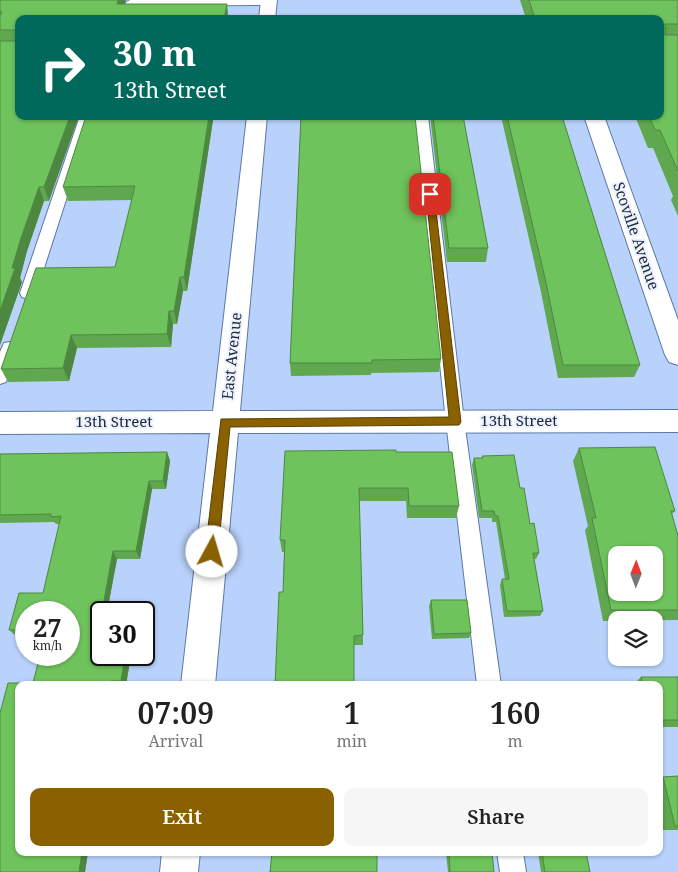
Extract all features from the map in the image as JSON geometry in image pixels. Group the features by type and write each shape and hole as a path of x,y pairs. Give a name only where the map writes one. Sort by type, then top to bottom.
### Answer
{"street":[{"path":"267,15 269,1"},
{"name":"East Avenue","path":"198,681 257,120"},
{"name":"Scoville Avenue","path":"595,120 678,355"},
{"name":"13th Street","path":"0,423 678,421"},
{"path":"179,872 181,856"}],"lane":[{"path":"131,3 269,1"},
{"path":"22,312 87,120"},
{"path":"421,120 456,422 488,681"},
{"path":"0,377 16,330"},
{"path":"511,856 513,872"}],"building":[{"path":"0,0 118,0 117,4 227,4 225,15 15,15 15,30 0,30 0,16 2,12 0,12"},
{"path":"529,0 678,0 678,24 665,24 665,35 678,35 678,171 660,130 655,130 651,120 664,120 664,15 534,15"},
{"path":"0,41 15,41 15,120 69,120 44,187 39,187 21,238 12,268 15,268 0,311"},
{"path":"85,120 208,120 184,277 180,277 174,311 169,311 167,334 71,335 63,368 1,369 36,268 115,267 135,186 63,187"},
{"path":"301,120 415,120 441,359 372,360 372,363 290,363"},
{"path":"433,120 464,120 488,248 449,248"},
{"path":"508,120 563,120 640,365 563,365 545,278"},
{"path":"655,447 675,511 671,511 678,536 678,610 611,610 609,601 663,601 663,546 608,546 608,595 592,518 596,518 579,448"},
{"path":"396,450 396,452 452,452 459,506 409,506 408,488 359,488 363,635 354,636 354,681 275,681 279,592 283,592 285,540 280,540 285,451"},
{"path":"167,452 163,481 149,481 136,551 113,551 104,601 90,601 90,666 123,666 121,681 34,681 37,666 80,666 80,601 17,601 19,593 43,593 61,516 51,517 51,514 0,515 0,454"},
{"path":"514,455 520,488 524,488 530,524 534,523 539,553 533,553 543,611 507,611 502,579 509,579 498,516 495,516 494,511 482,511 474,458"},
{"path":"431,600 467,600 471,633 434,634"},
{"path":"15,608 15,630 9,630"},
{"path":"641,677 678,677 678,720 663,720 663,681 642,681"},
{"path":"8,683 15,683 15,856 81,856 79,872 0,872 0,713"},
{"path":"678,776 678,826 675,826 663,777"},
{"path":"272,856 377,856 377,872 270,872"},
{"path":"449,856 492,856 494,872 450,872"},
{"path":"543,856 587,856 590,872 545,872"}],"route":[{"path":"212,552 225,422 456,422 430,194"}]}
